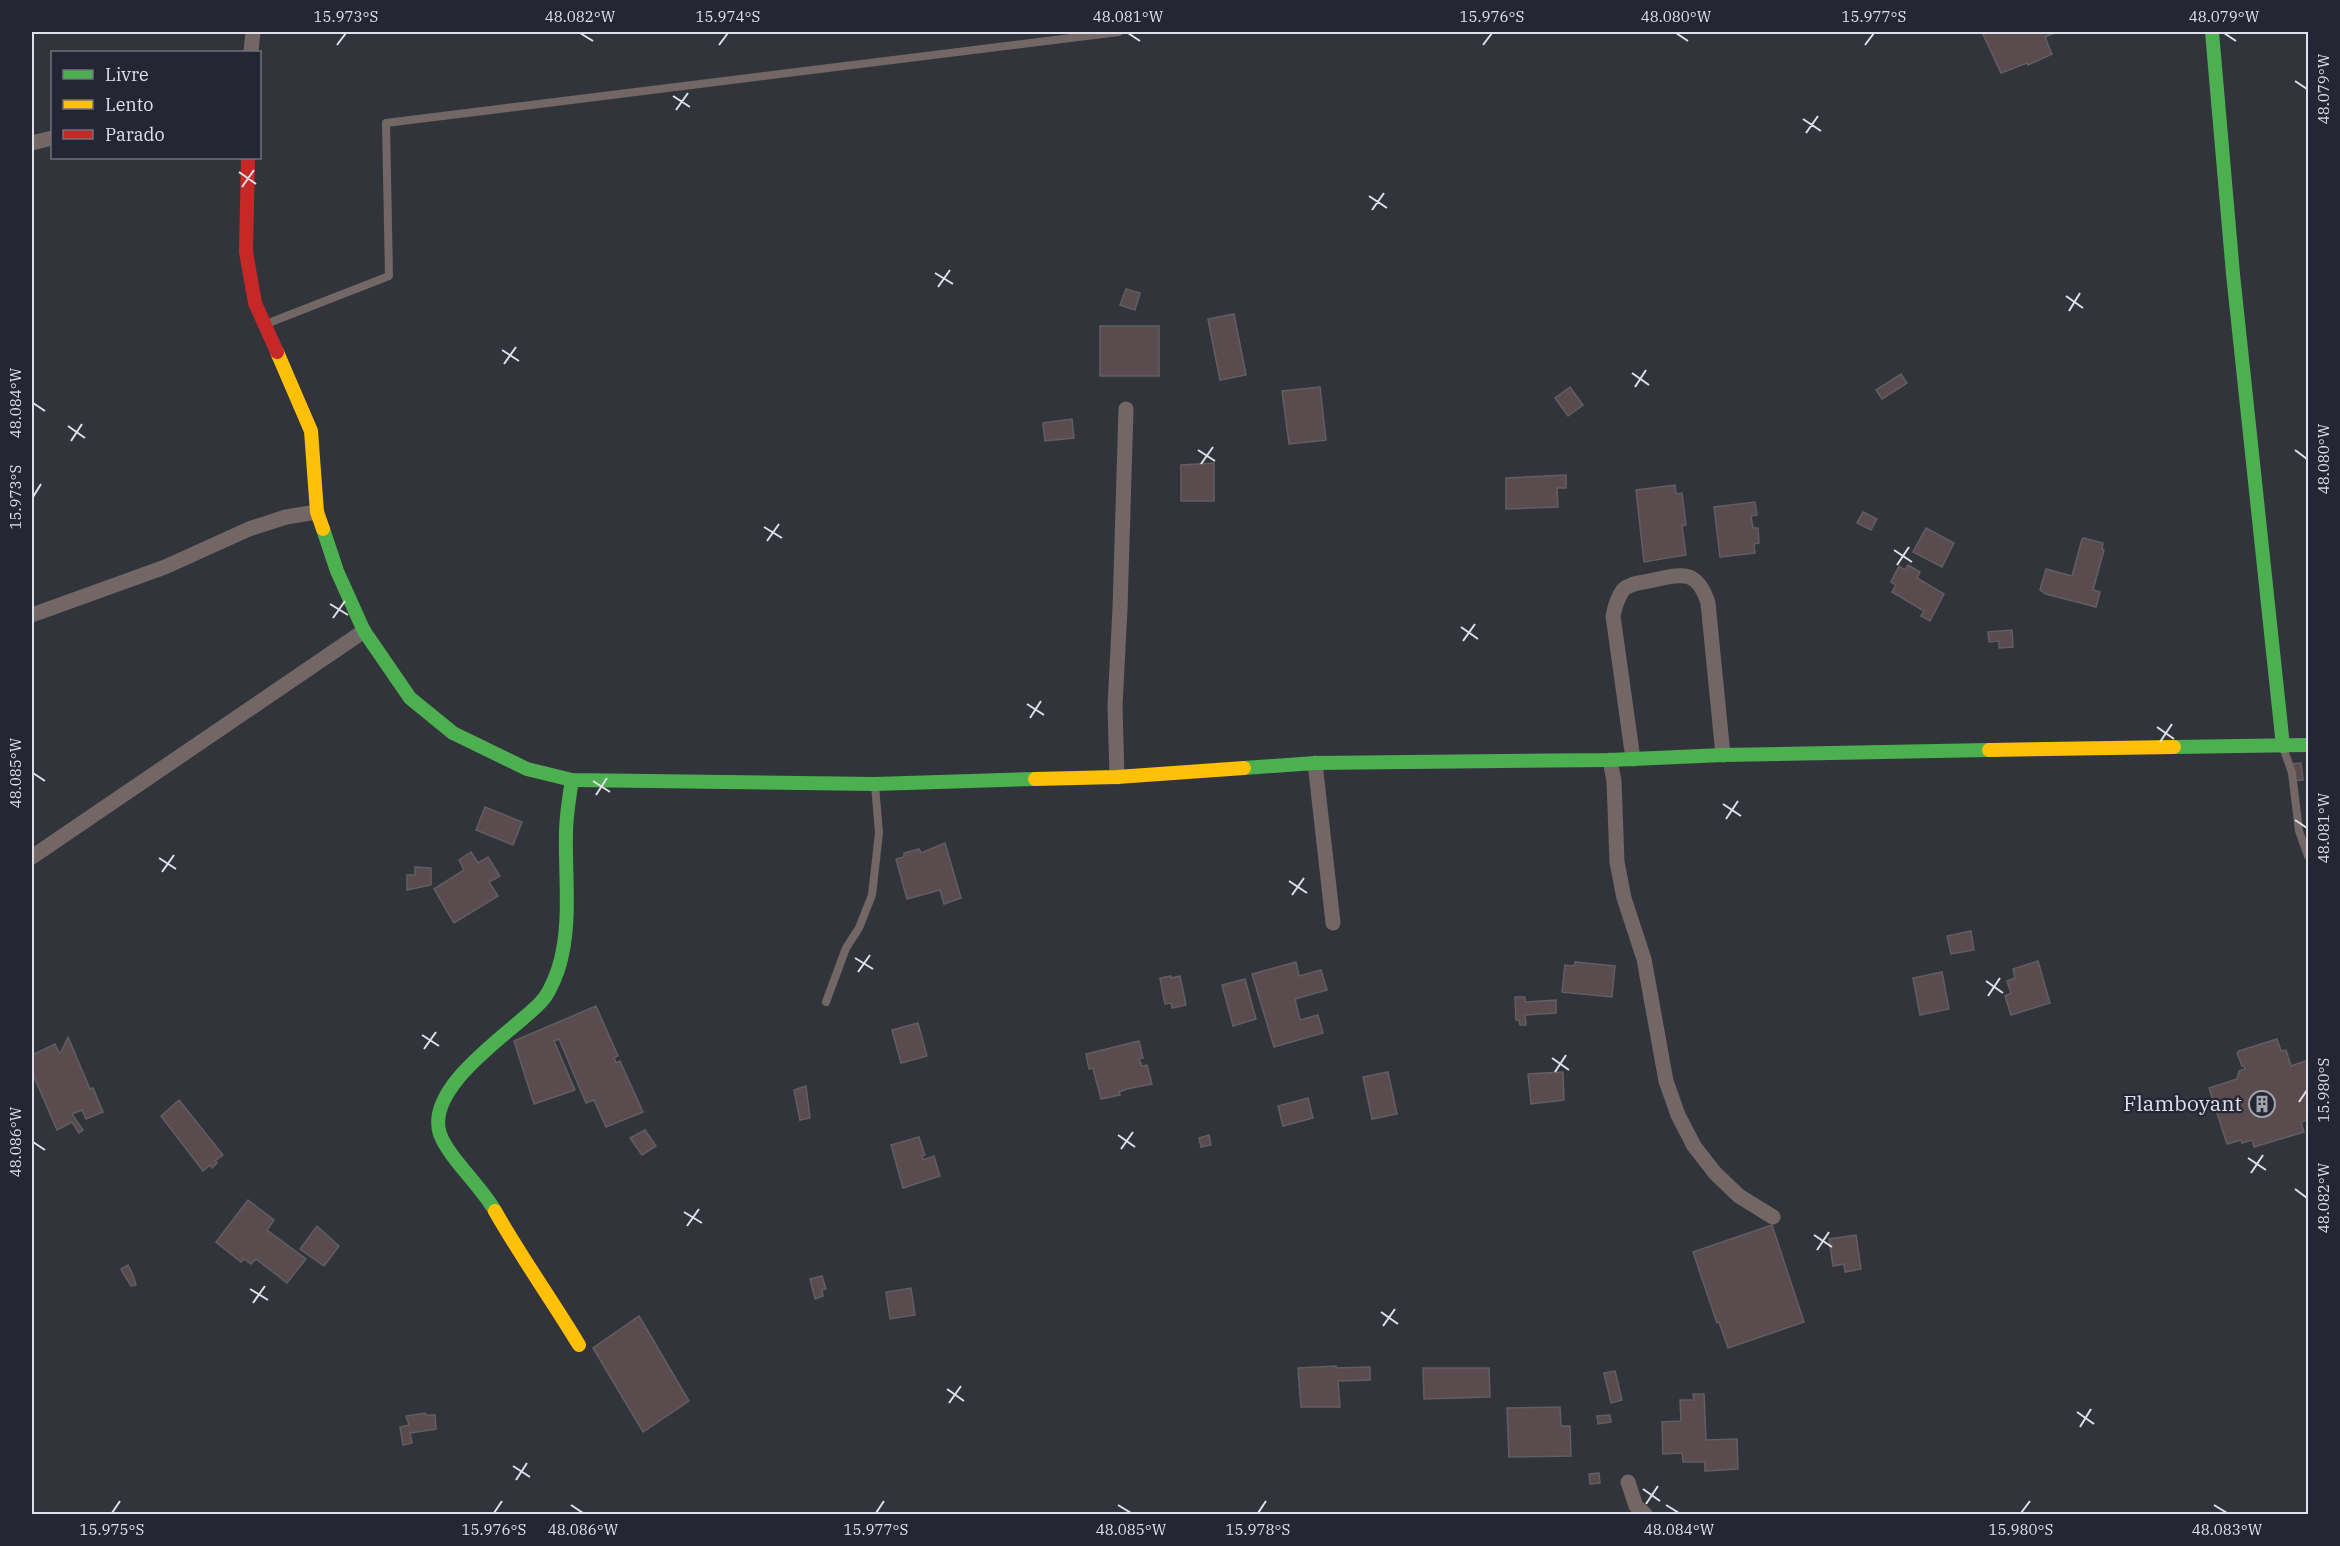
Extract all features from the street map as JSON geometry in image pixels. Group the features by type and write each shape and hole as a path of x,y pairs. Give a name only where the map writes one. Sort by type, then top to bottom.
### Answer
{"street":[{"path":"251,51 253,32"},
{"path":"2212,32 2233,274 2283,746"},
{"path":"32,143 51,138"},
{"path":"248,159 246,252 255,303 311,431 317,512 338,571 364,631 410,698 453,733 526,769 572,780 875,784 1117,777 1315,763 1610,760 1724,755 2308,745"},
{"path":"1117,777 1115,706 1125,409"},
{"path":"32,615 165,567 249,529 317,512"},
{"path":"1633,759 1612,616 1616,601 1630,585 1679,574 1698,581 1708,603 1724,755"},
{"path":"32,857 364,631"},
{"path":"1610,760 1614,782 1617,862 1624,898 1644,959 1665,1081 1677,1115 1694,1146 1715,1173 1739,1196 1773,1217"},
{"path":"1315,763 1333,923"},
{"path":"572,780 568,794 565,930 552,984 543,1001 458,1079 445,1099 438,1119 438,1130 443,1141 489,1200 515,1246 537,1276 579,1345"},
{"path":"1629,1482 1636,1506 1645,1515"}],"lane":[{"path":"265,325 389,276 386,123 1119,32"},
{"path":"2283,746 2292,772 2299,831 2308,856"},
{"path":"826,1002 846,948 859,928 872,895 879,832 875,784"}],"building":[{"path":"1982,32 2057,32 2045,37 2052,54 2028,65 2027,63 2001,73"},
{"path":"1126,289 1140,293 1135,310 1120,305"},
{"path":"1234,314 1246,375 1220,380 1208,319"},
{"path":"1100,326 1159,326 1159,376 1100,376"},
{"path":"1901,374 1907,383 1882,399 1876,390"},
{"path":"1320,387 1326,440 1289,444 1282,391"},
{"path":"1570,387 1583,405 1568,416 1555,398"},
{"path":"1072,419 1074,438 1045,441 1043,423"},
{"path":"1214,463 1214,501 1181,501 1181,465"},
{"path":"1566,475 1566,488 1557,488 1558,507 1506,509 1506,478"},
{"path":"1675,485 1676,494 1682,493 1686,525 1682,526 1686,555 1644,562 1636,490"},
{"path":"1755,502 1757,515 1751,516 1753,528 1758,528 1759,543 1754,544 1755,553 1720,557 1714,507"},
{"path":"1863,512 1877,519 1871,530 1857,523"},
{"path":"1926,528 1954,543 1942,567 1913,552"},
{"path":"2084,538 2103,543 2102,549 2104,550 2093,590 2100,592 2096,607 2046,594 2040,590 2046,569 2072,576"},
{"path":"1908,565 1920,572 1917,578 1944,594 1930,621 1921,616 1924,611 1892,592 1896,585 1891,582 1899,566 1905,570"},
{"path":"2012,630 2013,647 1999,648 1999,641 1989,642 1988,632"},
{"path":"2301,763 2303,780 2290,781 2290,764"},
{"path":"485,807 522,822 513,845 476,830"},
{"path":"945,843 961,898 944,904 940,890 907,899 896,859 904,857 904,853 919,849 921,853"},
{"path":"471,852 478,863 488,857 500,876 489,882 498,896 454,923 434,889 464,870 459,860"},
{"path":"415,867 431,868 431,885 407,890 407,875 415,875"},
{"path":"1971,931 1974,950 1951,954 1947,936"},
{"path":"2038,961 2050,1003 2011,1015 2005,996 2011,993 2007,981 2015,978 2013,969"},
{"path":"1296,962 1299,976 1321,970 1327,990 1295,999 1300,1020 1318,1015 1323,1033 1274,1047 1252,974"},
{"path":"1575,962 1615,966 1612,997 1562,992 1565,965 1574,966"},
{"path":"1942,972 1949,1009 1920,1015 1913,978"},
{"path":"1171,976 1171,978 1180,976 1186,1005 1172,1008 1171,1003 1165,1004 1160,978"},
{"path":"1245,979 1256,1019 1233,1026 1222,985"},
{"path":"1515,997 1525,997 1525,1002 1556,1000 1556,1013 1525,1015 1526,1025 1520,1025 1519,1020 1516,1020"},
{"path":"596,1006 618,1056 614,1058 616,1063 620,1061 643,1112 606,1127 594,1100 586,1103 559,1039 554,1041 575,1090 534,1104 514,1041"},
{"path":"918,1023 927,1056 901,1063 892,1030"},
{"path":"68,1037 90,1089 93,1088 103,1112 86,1119 82,1110 72,1114 83,1130 79,1133 72,1122 57,1130 32,1072 32,1055 55,1044 59,1053 61,1052"},
{"name":"Flamboyant","path":"2277,1039 2281,1051 2286,1050 2291,1066 2308,1060 2308,1120 2301,1122 2304,1132 2254,1147 2252,1140 2227,1144 2209,1088 2237,1079 2239,1071 2245,1069 2237,1053 2239,1051"},
{"path":"1139,1041 1143,1058 1139,1059 1142,1066 1147,1065 1152,1084 1127,1089 1119,1092 1120,1095 1101,1099 1093,1068 1089,1069 1086,1054"},
{"path":"1388,1072 1397,1114 1372,1119 1363,1077"},
{"path":"1563,1072 1564,1100 1531,1104 1528,1074"},
{"path":"806,1086 810,1118 800,1120 794,1090"},
{"path":"1308,1098 1313,1118 1283,1126 1278,1106"},
{"path":"179,1100 223,1155 215,1161 217,1163 212,1168 210,1165 203,1171 161,1116"},
{"path":"645,1130 656,1146 642,1155 630,1138"},
{"path":"1209,1135 1211,1145 1201,1147 1199,1138"},
{"path":"919,1137 925,1155 922,1156 923,1160 934,1156 940,1176 903,1188 891,1145"},
{"path":"248,1200 274,1220 267,1230 306,1259 287,1283 256,1259 251,1264 244,1259 241,1262 216,1242"},
{"path":"1772,1225 1804,1322 1728,1348 1693,1252"},
{"path":"317,1226 339,1246 324,1266 300,1249"},
{"path":"1856,1235 1861,1269 1845,1272 1844,1264 1833,1266 1829,1239"},
{"path":"128,1265 136,1285 131,1286 121,1269"},
{"path":"822,1276 826,1289 822,1290 823,1296 815,1299 810,1279"},
{"path":"911,1288 915,1315 890,1319 886,1292"},
{"path":"639,1316 689,1401 643,1432 593,1348"},
{"path":"1336,1366 1336,1368 1370,1367 1370,1380 1338,1381 1340,1407 1301,1407 1298,1368"},
{"path":"1423,1368 1489,1368 1490,1397 1424,1399"},
{"path":"1615,1371 1622,1400 1611,1403 1604,1373"},
{"path":"1693,1394 1704,1394 1706,1440 1737,1439 1738,1469 1705,1471 1705,1462 1683,1462 1682,1453 1663,1454 1662,1422 1681,1421 1680,1400 1694,1400"},
{"path":"1560,1407 1561,1426 1570,1426 1571,1456 1509,1457 1507,1408"},
{"path":"425,1413 435,1415 436,1429 410,1433 412,1443 403,1445 400,1427 409,1425 406,1416"},
{"path":"1610,1415 1611,1422 1598,1424 1597,1416"},
{"path":"1599,1473 1600,1483 1590,1484 1589,1474"}],"traffic: fast":[{"path":"2212,32 2233,274 2283,746"},
{"path":"323,529 337,571 364,631 410,698 453,733 527,769 572,780 875,784 1035,779"},
{"path":"2174,747 2308,745"},
{"path":"1244,768 1315,763 1610,760 1723,755 1989,750"},
{"path":"495,1211 444,1143 440,1134 439,1116 445,1097 458,1079 474,1061 541,1002 555,979 565,937 566,827 572,780"}],"traffic: slow":[{"path":"277,352 311,431 317,512 323,529"},
{"path":"1989,750 2174,747"},
{"path":"1035,779 1117,777 1244,768"},
{"path":"495,1211 579,1345"}],"traffic: jam":[{"path":"248,159 246,252 255,303 277,352"}],"place":[{"name":"Flamboyant","path":"2262,1104"}]}
